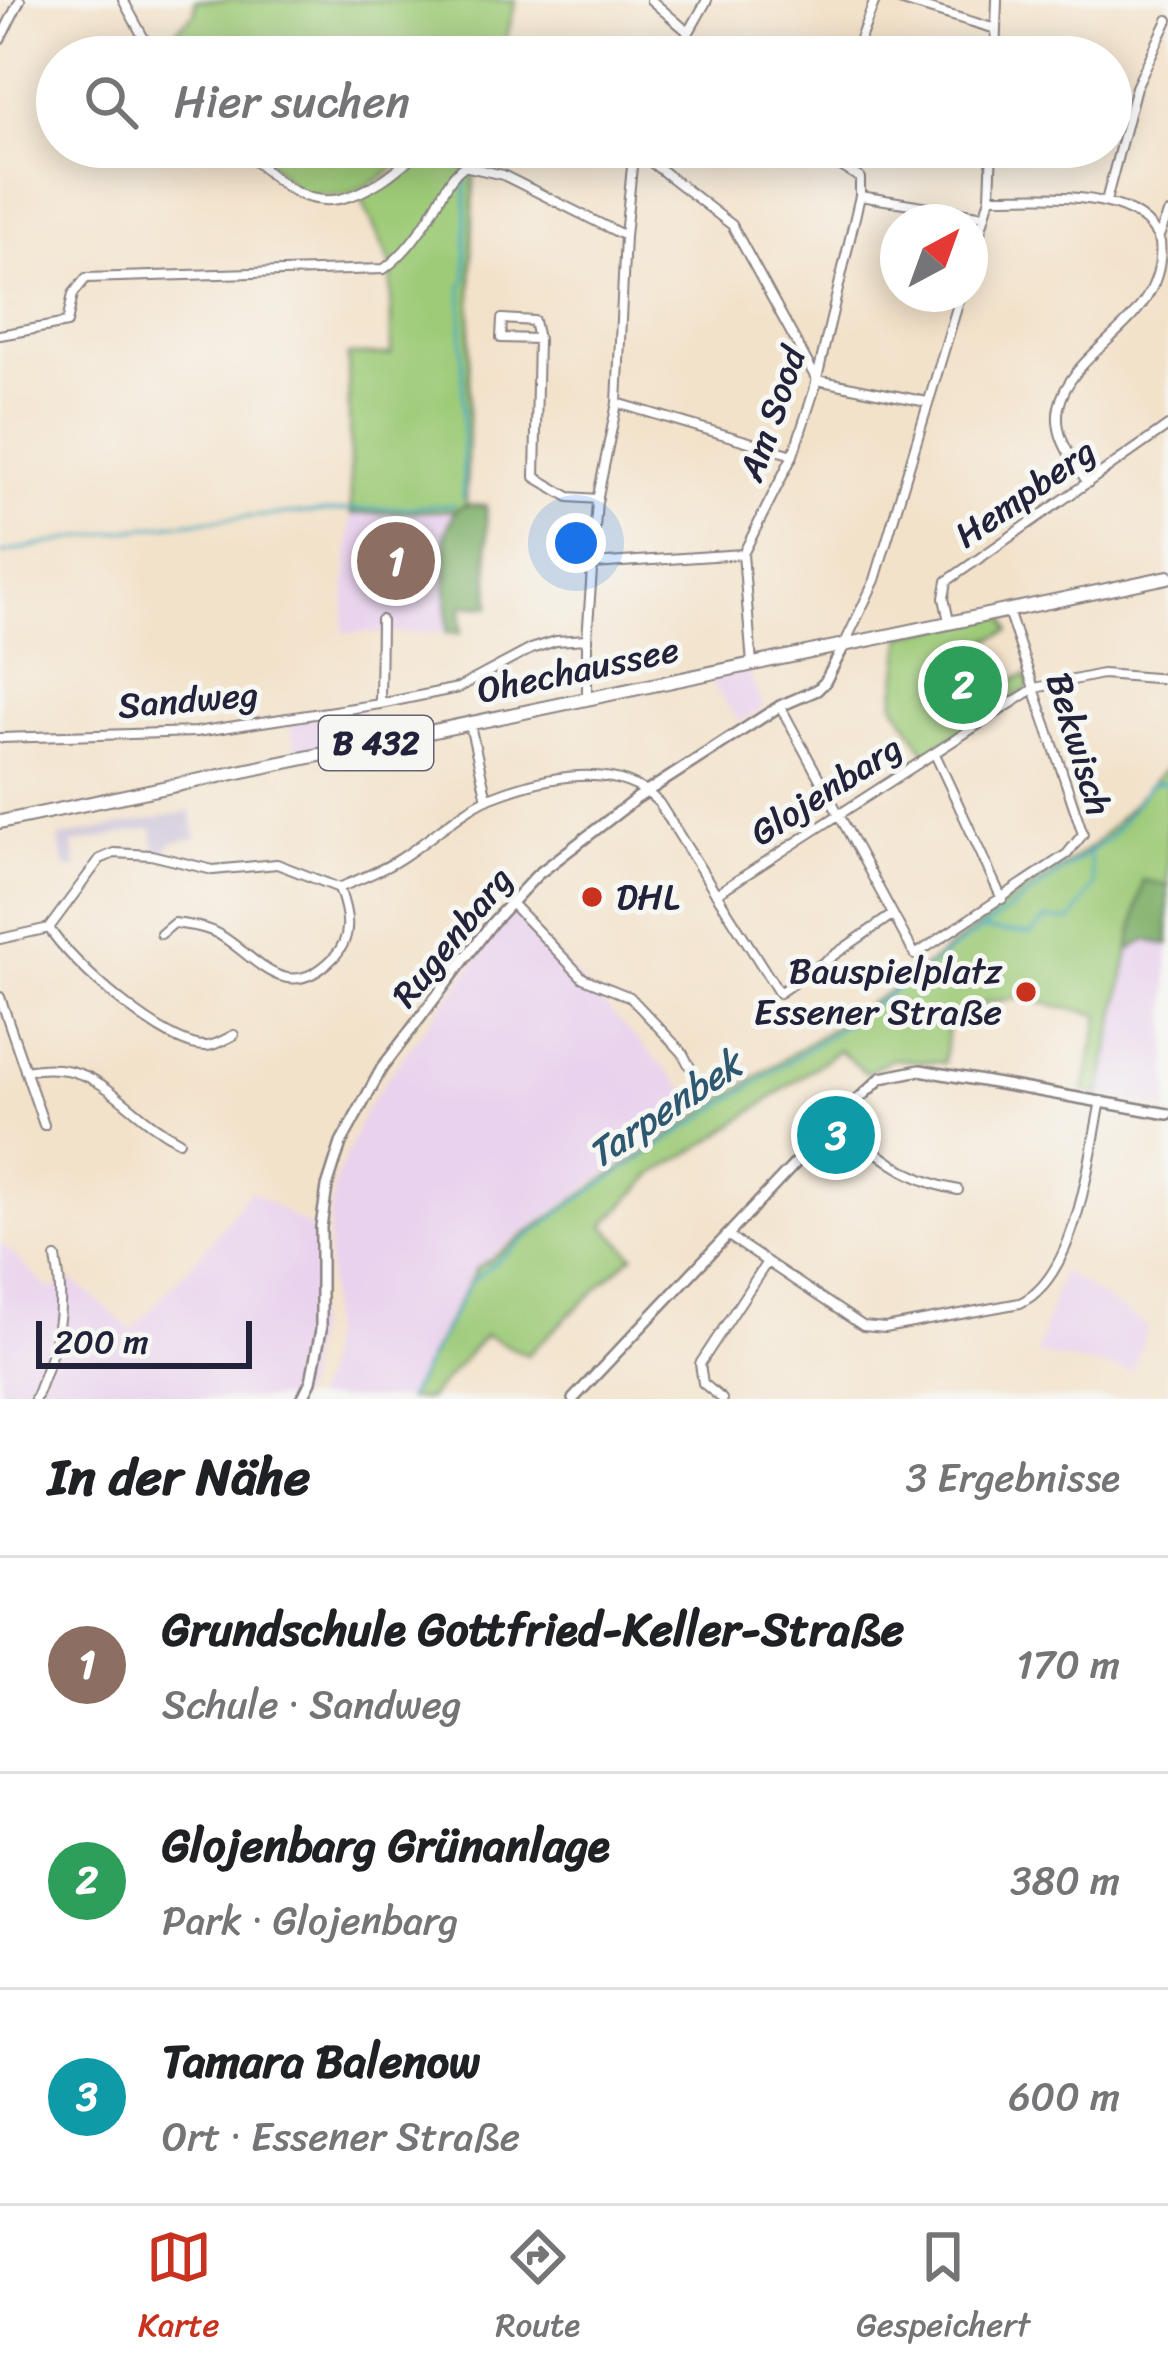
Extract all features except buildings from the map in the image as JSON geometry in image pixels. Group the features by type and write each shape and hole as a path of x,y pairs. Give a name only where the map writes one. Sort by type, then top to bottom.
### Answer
{"main road":[{"name":"Ohechaussee","path":"0,822 1168,577"}],"street":[{"path":"0,40 20,0"},
{"path":"123,0 143,36"},
{"path":"652,0 688,32"},
{"path":"686,36 707,0"},
{"path":"861,36 875,0"},
{"path":"899,0 996,28"},
{"path":"996,36 997,0"},
{"path":"1132,101 1168,20"},
{"path":"265,168 298,196 323,200 349,197 398,168"},
{"path":"0,334 68,323 73,294 86,278 384,269 401,257 461,168"},
{"path":"472,168 502,175 625,236"},
{"path":"587,698 592,564 598,499 617,403 630,168"},
{"path":"658,168 732,225 818,380 927,402"},
{"name":"Am Sood","path":"743,554 793,455 818,380 860,196 860,178 844,168"},
{"path":"988,204 991,168"},
{"path":"1106,201 1115,168"},
{"path":"860,196 910,204"},
{"path":"990,196 1106,201 1133,211 1158,237 1165,271 1157,297 1074,379 1060,399 1060,436 1088,483"},
{"path":"1158,237 1168,214"},
{"path":"845,644 875,580 955,312"},
{"path":"538,339 501,338 502,319 534,321 538,339 535,477 569,496 598,499"},
{"path":"617,403 793,455"},
{"name":"Hempberg","path":"949,622 946,581 1168,426"},
{"path":"592,564 743,554 752,664"},
{"name":"Bekwisch","path":"892,916 915,955 1067,854 1083,834 1008,610"},
{"path":"380,704 381,620"},
{"name":"Sandweg","path":"0,738 196,731 380,704 458,688 531,649 587,639"},
{"name":"Rugenbarg","path":"302,1399 311,1381 321,1330 321,1227 327,1187 341,1143 382,1068 509,902 537,875 648,792 779,706 817,690 845,644"},
{"name":"Glojenbarg","path":"716,894 1035,688 1102,674 1168,679"},
{"path":"0,940 49,928 100,859 114,854 152,855 213,870 278,863 339,888 400,859 487,799 586,776 629,781 648,792 779,992 892,916 779,706"},
{"path":"470,723 487,799"},
{"path":"935,754 1002,899"},
{"path":"161,934 174,923 198,927 218,934 262,970 299,978 316,971 343,944 348,917 339,888"},
{"path":"509,902 583,979 631,997 690,1067"},
{"path":"49,928 106,989 173,1037 207,1046 234,1035"},
{"path":"0,998 44,1125"},
{"path":"26,1071 47,1066 76,1070 179,1141"},
{"path":"573,1399 881,1078 911,1070 1168,1114"},
{"path":"727,1235 872,1328 1028,1300 1053,1276 1065,1246 1100,1100"},
{"path":"838,1118 902,1172 958,1190"},
{"path":"35,1399 60,1330 63,1299 56,1258"},
{"path":"722,1399 704,1383 700,1364 767,1262"}],"shaded area":[{"path":"455,510 445,534 447,633 343,633 351,514"},
{"path":"748,671 763,707 740,722 709,680"},
{"path":"359,709 365,736 296,751 290,724"},
{"path":"191,811 196,838 170,843 165,854 155,850 152,828 73,844 77,868 65,868 58,838"},
{"path":"1143,880 1168,886 1168,1108 1100,1095"},
{"path":"514,911 701,1106 474,1268 405,1399 312,1399 321,1380 328,1335 329,1222 336,1179 365,1111 386,1079"},
{"path":"250,1190 315,1231 314,1330 304,1386 296,1399 0,1399 0,1242 50,1290 73,1280 132,1330 201,1254"},
{"path":"1062,1271 1148,1327 1132,1372 1036,1354"}],"green space":[{"path":"195,0 516,0 507,36 170,36 195,12"},
{"path":"275,168 394,168 348,195 300,194"},
{"path":"407,168 474,172 466,505 455,510 351,514 348,355 391,355 391,264 360,196"},
{"path":"486,506 490,606 462,606 461,633 447,633 445,534 455,510"},
{"path":"1004,614 1010,631 988,640 1004,683 1026,675 1030,687 926,753 894,703 903,635"},
{"path":"1168,766 1168,886 1143,881 1100,1095 1084,1091 1100,1015 1019,998 983,1003 975,1019 949,1014 944,1063 892,1059 866,1073 839,1050 715,1138 654,1174 604,1225 633,1255 527,1355 485,1335 428,1399 407,1399 476,1269 707,1109 917,973 1002,907 1094,845"},
{"path":"1143,880 1168,886 1168,945 1147,940 1129,950"}],"waterway":[{"path":"463,498 466,173"},
{"path":"0,554 169,525 454,505"},
{"name":"Tarpenbek","path":"407,1399 471,1281 568,1206 852,1020 1008,911 1111,836 1150,784 1168,782"},
{"path":"984,930 1032,934 1046,919 1071,921 1094,886 1089,853"}],"place":[{"name":"Grundschule Gottfried-Keller-Straße","path":"396,561"},
{"name":"Glojenbarg Grünanlage","path":"963,685"},
{"name":"DHL","path":"592,897"},
{"name":"Bauspielplatz Essener Straße","path":"1026,992"},
{"name":"Tamara Balenow","path":"836,1135"}]}
